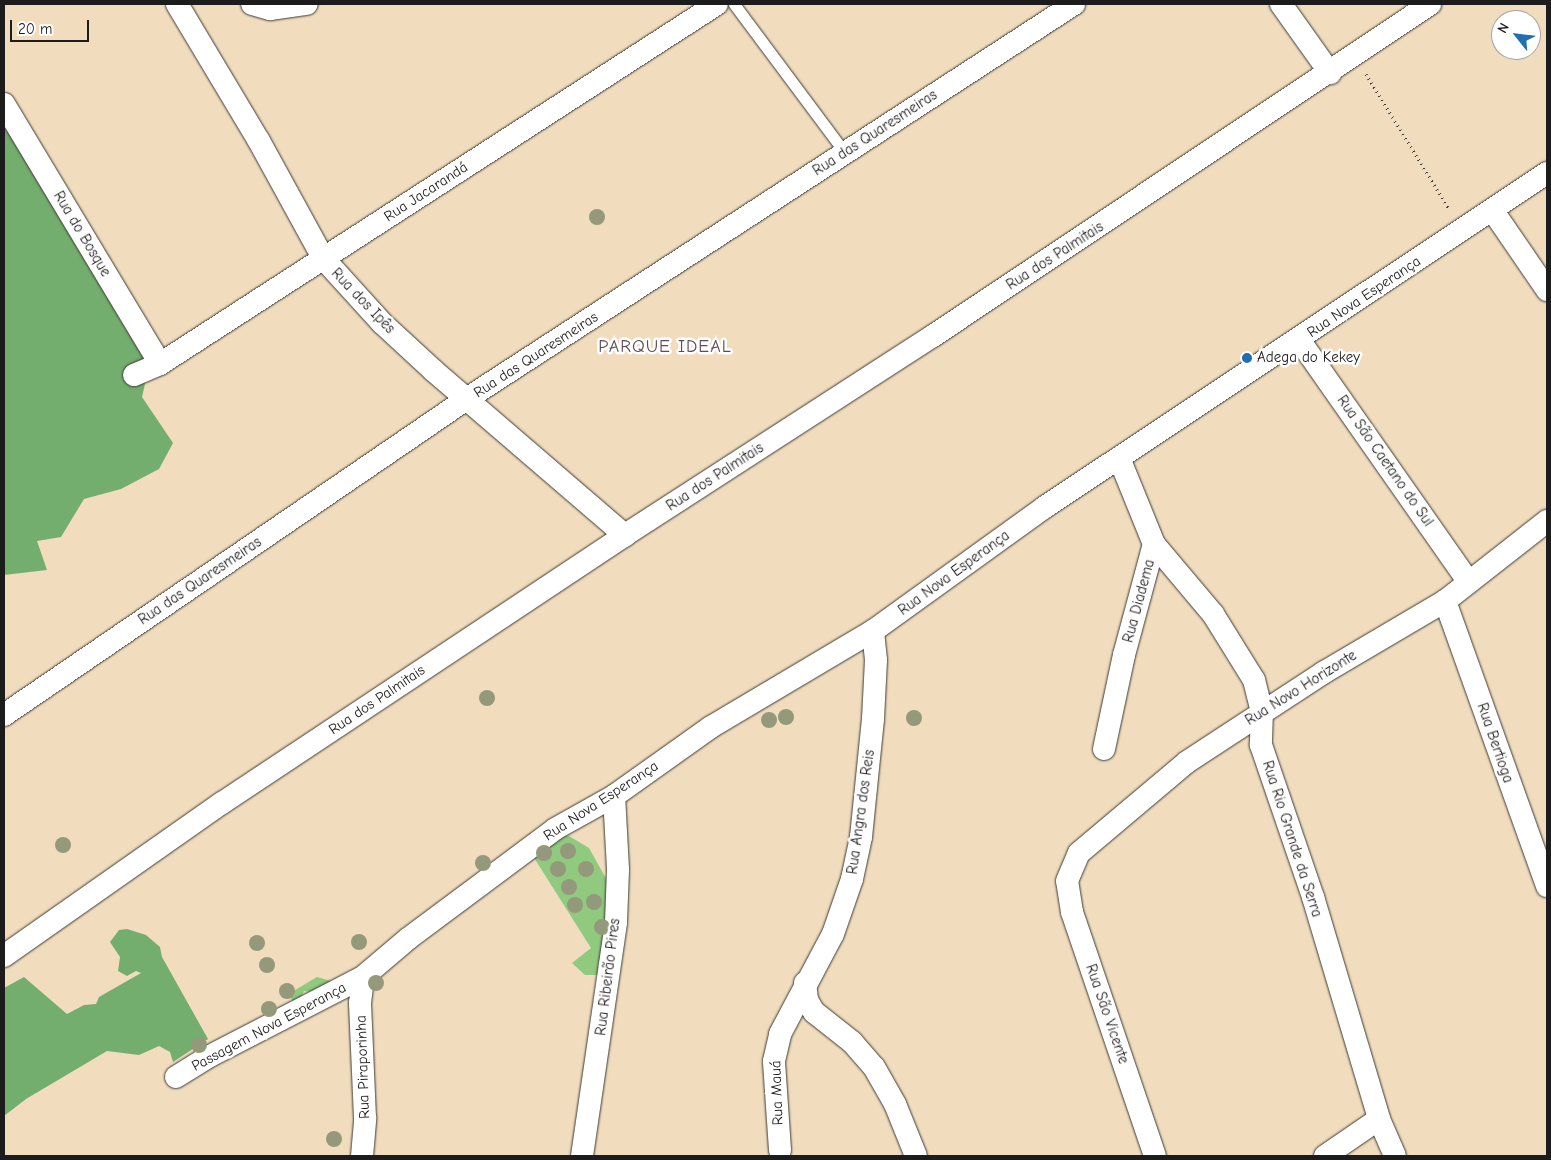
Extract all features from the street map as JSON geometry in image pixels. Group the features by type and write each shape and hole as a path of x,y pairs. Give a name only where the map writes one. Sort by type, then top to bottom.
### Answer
{"street":[{"name":"Rua dos Ipês","path":"177,4 259,142 323,258 382,323 625,535"},
{"path":"252,4 270,9 307,4"},
{"name":"Rua Jacarandá","path":"134,375 160,364 717,4"},
{"name":"Rua das Quaresmeiras","path":"4,716 468,398 1074,4"},
{"path":"1281,4 1330,73"},
{"name":"Rua dos Palmitais","path":"4,956 222,803 625,535 1330,73 1354,54 1430,4"},
{"name":"Rua do Bosque","path":"4,104 160,364"},
{"name":"Rua Nova Esperança","path":"364,977 409,938 555,829 614,796 711,727 873,631 1119,458 1300,341 1547,173"},
{"path":"1493,211 1547,290"},
{"name":"Rua São Caetano do Sul","path":"1300,341 1469,582"},
{"name":"Rua Diadema","path":"1104,749 1124,655 1154,544 1119,458"},
{"name":"Rua Novo Horizonte","path":"1070,870 1078,853 1110,824 1187,762 1262,712 1445,600 1547,521"},
{"name":"Rua Rio Grande da Serra","path":"1154,544 1213,614 1254,680 1262,712 1261,745 1313,897 1379,1119 1395,1156"},
{"name":"Rua Bertioga","path":"1445,600 1547,886"},
{"name":"Rua Angra dos Reis","path":"805,983 833,934 852,879 860,837 873,719 876,660 873,631"},
{"name":"Rua Ribeirão Pires","path":"582,1156 616,922 618,869 614,796"},
{"name":"Rua São Vicente","path":"1070,870 1068,890 1072,912 1155,1156"},
{"name":"Passagem Nova Esperança","path":"176,1077 210,1056 364,977"},
{"name":"Rua Piraporinha","path":"362,1156 365,1118 360,1003 364,977"},
{"path":"805,983 807,1000 814,1012 852,1042 874,1067 895,1104 916,1156"},
{"name":"Rua Mauá","path":"780,1150 774,1061 780,1034 805,983"},
{"path":"1324,1156 1379,1119"}],"lane":[{"path":"734,4 845,153"}],"path":[{"path":"1354,54 1463,231"}],"green space":[{"path":"4,118 150,362 142,397 173,443 159,469 121,489 84,499 61,537 37,541 47,570 4,575"},
{"path":"556,833 569,836 589,848 613,891 598,975 585,975 572,963 591,948 531,853"},
{"path":"127,929 146,935 160,947 162,957 208,1039 173,1062 170,1052 159,1046 139,1055 107,1051 26,1099 4,1116 4,988 24,977 67,1014 84,1005 96,1004 99,997 141,973 136,971 127,976 118,971 120,957 110,942 119,930"},
{"path":"317,977 331,981 324,994 304,991 300,1000 292,1001 290,993"}],"place":[{"name":"Adega do Kekey","path":"1247,358"}],"district":[{"name":"PARQUE IDEAL","path":"665,347"}]}
